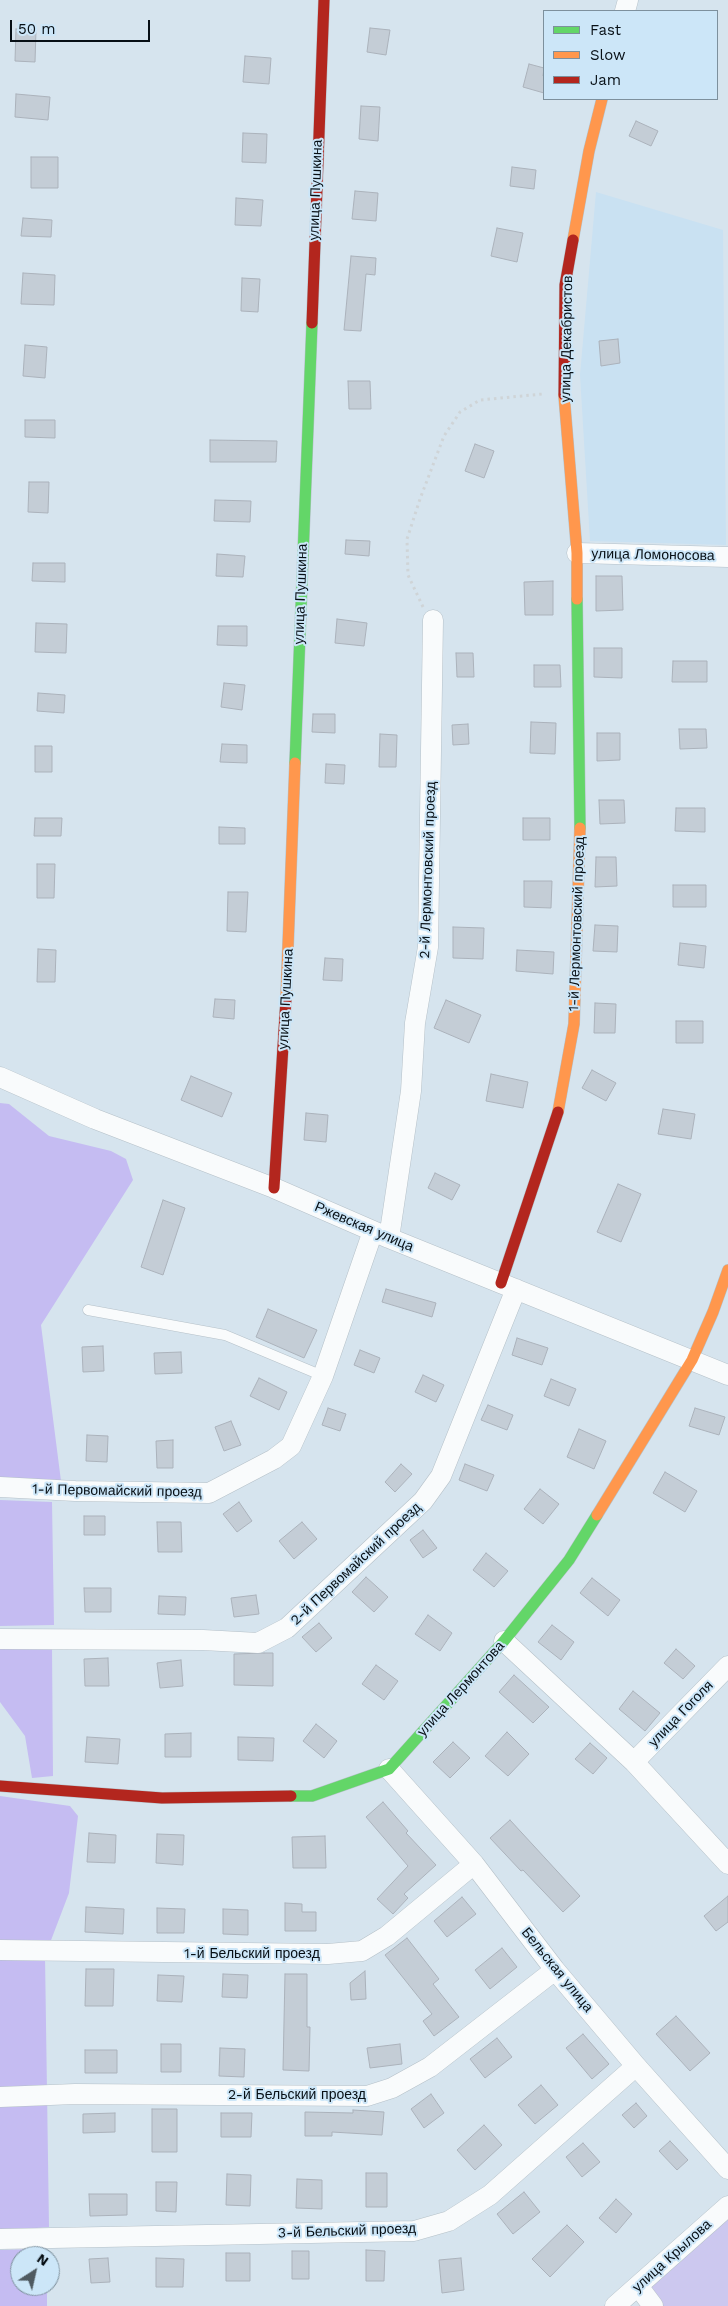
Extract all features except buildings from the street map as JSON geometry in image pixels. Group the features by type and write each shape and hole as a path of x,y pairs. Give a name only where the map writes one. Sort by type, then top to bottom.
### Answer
{"street":[{"name":"улица Пушкина","path":"274,1188 287,988 324,0"},
{"name":"улица Декабристов","path":"577,553 564,392 565,285 589,151 602,100"},
{"name":"улица Ломоносова","path":"577,553 728,557"},
{"name":"1-й Лермонтовский проезд","path":"508,1286 558,1112 574,1024 580,869 577,553"},
{"name":"2-й Лермонтовский проезд","path":"381,1234 395,1209 412,1091 415,1023 428,947 433,620"},
{"name":"Ржевская улица","path":"0,1077 95,1118 274,1188 381,1234 728,1375"},
{"name":"1-й Первомайский проезд","path":"0,1487 75,1491 209,1493 274,1459 291,1446 381,1234"},
{"name":"улица Лермонтова","path":"0,1786 162,1798 312,1796 389,1768 504,1641 569,1560 692,1360 713,1312 728,1270"},
{"name":"2-й Первомайский проезд","path":"0,1639 203,1640 258,1643 287,1628 423,1501 441,1476 508,1286"},
{"path":"504,1641 634,1762 728,1864"},
{"name":"улица Гоголя","path":"634,1762 728,1666"},
{"name":"Бельская улица","path":"389,1768 474,1864 555,1970 636,2066 728,2169"},
{"name":"1-й Бельский проезд","path":"0,1950 328,1954 362,1951 388,1936 474,1864"},
{"name":"2-й Бельский проезд","path":"0,2097 75,2094 367,2096 392,2088 430,2067 555,1970"},
{"name":"3-й Бельский проезд","path":"0,2239 414,2231 449,2221 490,2195 636,2066"},
{"name":"улица Крылова","path":"616,2306 728,2206"},
{"path":"638,2286 653,2306"}],"lane":[{"path":"88,1310 225,1335 322,1376"}],"path":[{"path":"433,620 419,602 408,575 407,538 444,436 460,412 480,400 564,392"}],"shaded area":[{"path":"596,192 723,230 726,545 590,541 580,375"},
{"path":"0,1103 9,1104 49,1136 111,1151 126,1159 133,1180 41,1325 61,1481 0,1479"},
{"path":"0,1500 52,1502 54,1625 0,1626"},
{"path":"0,1647 52,1648 53,1776 32,1778 25,1736 0,1702"},
{"path":"0,1796 70,1806 78,1816 69,1893 45,1956 49,2227 0,2231"},
{"path":"728,2206 728,2306 653,2306 638,2286"},
{"path":"0,2250 10,2250 10,2296 47,2296 47,2306 0,2306"}],"traffic: fast":[{"path":"295,763 312,323"},
{"path":"577,599 580,828"},
{"path":"291,1796 312,1796 389,1769 504,1641 569,1560 597,1515"}],"traffic: slow":[{"path":"573,240 589,151 602,100"},
{"path":"564,395 577,553 577,599"},
{"path":"286,999 295,763"},
{"path":"558,1112 574,1024 580,828"},
{"path":"597,1515 692,1360 713,1312 728,1270"}],"traffic: jam":[{"path":"312,323 324,0"},
{"path":"564,395 565,285 573,240"},
{"path":"274,1188 286,999"},
{"path":"501,1283 558,1112"},
{"path":"0,1786 162,1798 291,1796"}]}
